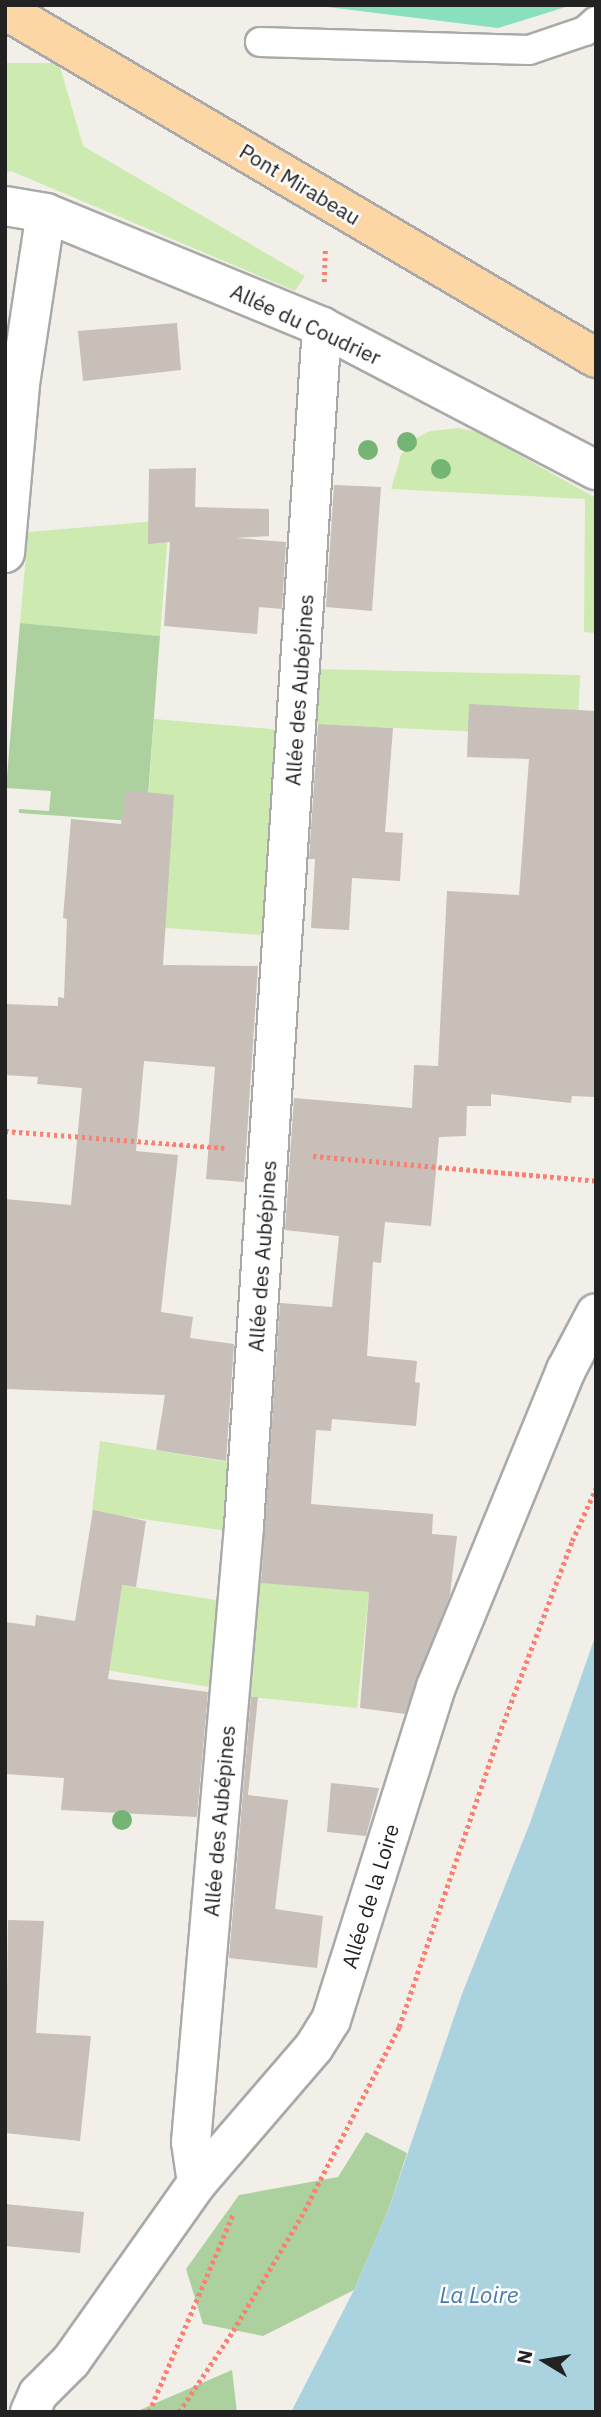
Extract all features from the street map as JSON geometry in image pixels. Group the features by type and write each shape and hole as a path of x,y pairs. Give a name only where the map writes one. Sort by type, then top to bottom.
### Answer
{"main road":[{"name":"Pont Mirabeau","path":"5,10 596,358"}],"street":[{"name":"Allée du Coudrier","path":"5,206 46,213 322,327 596,470"},
{"path":"5,553 20,384 46,213"},
{"name":"Allée des Aubépines","path":"197,2183 191,2142 245,1512 322,327"},
{"name":"Allée de la Loire","path":"24,2397 71,2361 197,2183 314,2047 331,2020 436,1687 566,1370 596,1312"}],"lane":[{"path":"260,42 529,50 584,31 596,21"}],"path":[{"path":"179,2412 233,2331 301,2217 399,2027 501,1729 572,1541 596,1488"},
{"path":"149,2412 181,2343 236,2205"}],"green space":[{"path":"311,5 572,5 498,28"},
{"path":"5,63 59,63 83,146 305,276 295,291 11,171 5,173"},
{"path":"458,428 478,432 596,498 596,633 584,632 585,499 391,489 401,455 411,441 430,431"},
{"path":"169,520 160,636 20,623 28,532"},
{"path":"20,623 160,636 146,822 19,813 19,809 49,811 51,791 6,788"},
{"path":"318,669 580,675 578,722 523,734 314,724"},
{"path":"154,719 283,730 273,902 260,935 139,926"},
{"path":"100,1441 234,1463 228,1531 92,1512"},
{"path":"82,1579 222,1601 215,1688 75,1665 72,1657"},
{"path":"254,1582 369,1592 357,1708 242,1696"},
{"path":"366,2132 407,2153 389,2208 354,2290 263,2336 203,2324 186,2269 239,2195 338,2177"},
{"path":"232,2370 237,2412 135,2412"}],"water":[{"name":"La Loire","path":"596,1634 596,2412 291,2412 354,2290 389,2208 462,1994 530,1823"}],"building":[{"path":"177,323 181,370 83,381 78,331"},
{"path":"196,468 195,507 269,509 269,536 236,538 286,542 282,609 259,607 257,634 164,626 170,542 148,544 149,469"},
{"path":"334,485 381,487 372,611 326,607"},
{"path":"469,704 596,711 596,1097 572,1096 571,1103 491,1094 491,1106 467,1106 466,1136 439,1137 431,1226 385,1222 381,1263 373,1262 367,1356 417,1361 415,1382 420,1383 416,1426 332,1419 331,1431 316,1430 311,1504 433,1514 432,1534 457,1536 450,1595 405,1714 360,1708 369,1592 261,1583 280,1303 332,1307 339,1236 285,1230 294,1098 412,1108 414,1065 438,1066 447,891 519,895 529,759 467,757"},
{"path":"318,724 393,728 385,832 403,833 400,881 352,878 349,930 311,928 315,859 309,859"},
{"path":"126,790 174,795 163,965 258,966 244,1182 206,1179 215,1067 144,1061 136,1151 178,1155 161,1312 193,1317 190,1338 234,1344 226,1461 156,1450 165,1395 5,1389 5,1199 71,1205 82,1088 37,1084 38,1077 5,1075 5,1004 58,1006 58,997 64,998 67,919 63,918 71,819 121,824"},
{"path":"93,1510 146,1521 136,1587 122,1585 108,1679 208,1692 197,1817 61,1810 64,1778 5,1774 5,1622 35,1626 36,1615 75,1621"},
{"path":"251,1697 258,1697 248,1795 288,1800 275,1909 323,1916 317,1968 229,1958"},
{"path":"331,1783 379,1788 366,1836 327,1832"},
{"path":"8,1920 44,1921 36,2033 91,2036 80,2141 5,2133"},
{"path":"5,2204 84,2212 80,2253 5,2246"}]}
